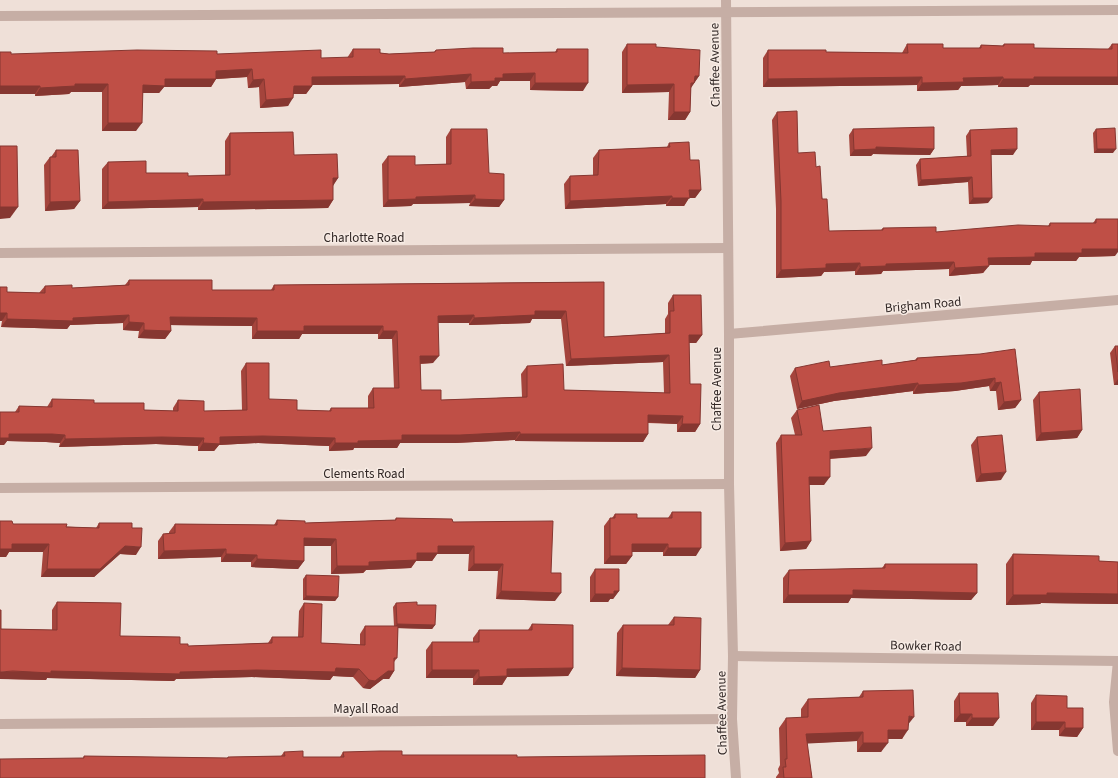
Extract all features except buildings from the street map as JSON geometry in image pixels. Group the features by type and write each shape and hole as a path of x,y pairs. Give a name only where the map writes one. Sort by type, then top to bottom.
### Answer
{"street":[{"name":"Chaffee Avenue","path":"726,0 729,334 728,484 733,656 732,719 736,778"},
{"path":"0,16 1118,10"},
{"name":"Charlotte Road","path":"0,253 728,248"},
{"name":"Brigham Road","path":"729,334 1118,300"},
{"name":"Clements Road","path":"0,488 728,484"},
{"name":"Bowker Road","path":"733,656 1118,661"},
{"path":"1118,661 1114,702 1118,750"},
{"name":"Mayall Road","path":"0,724 732,719"}]}
